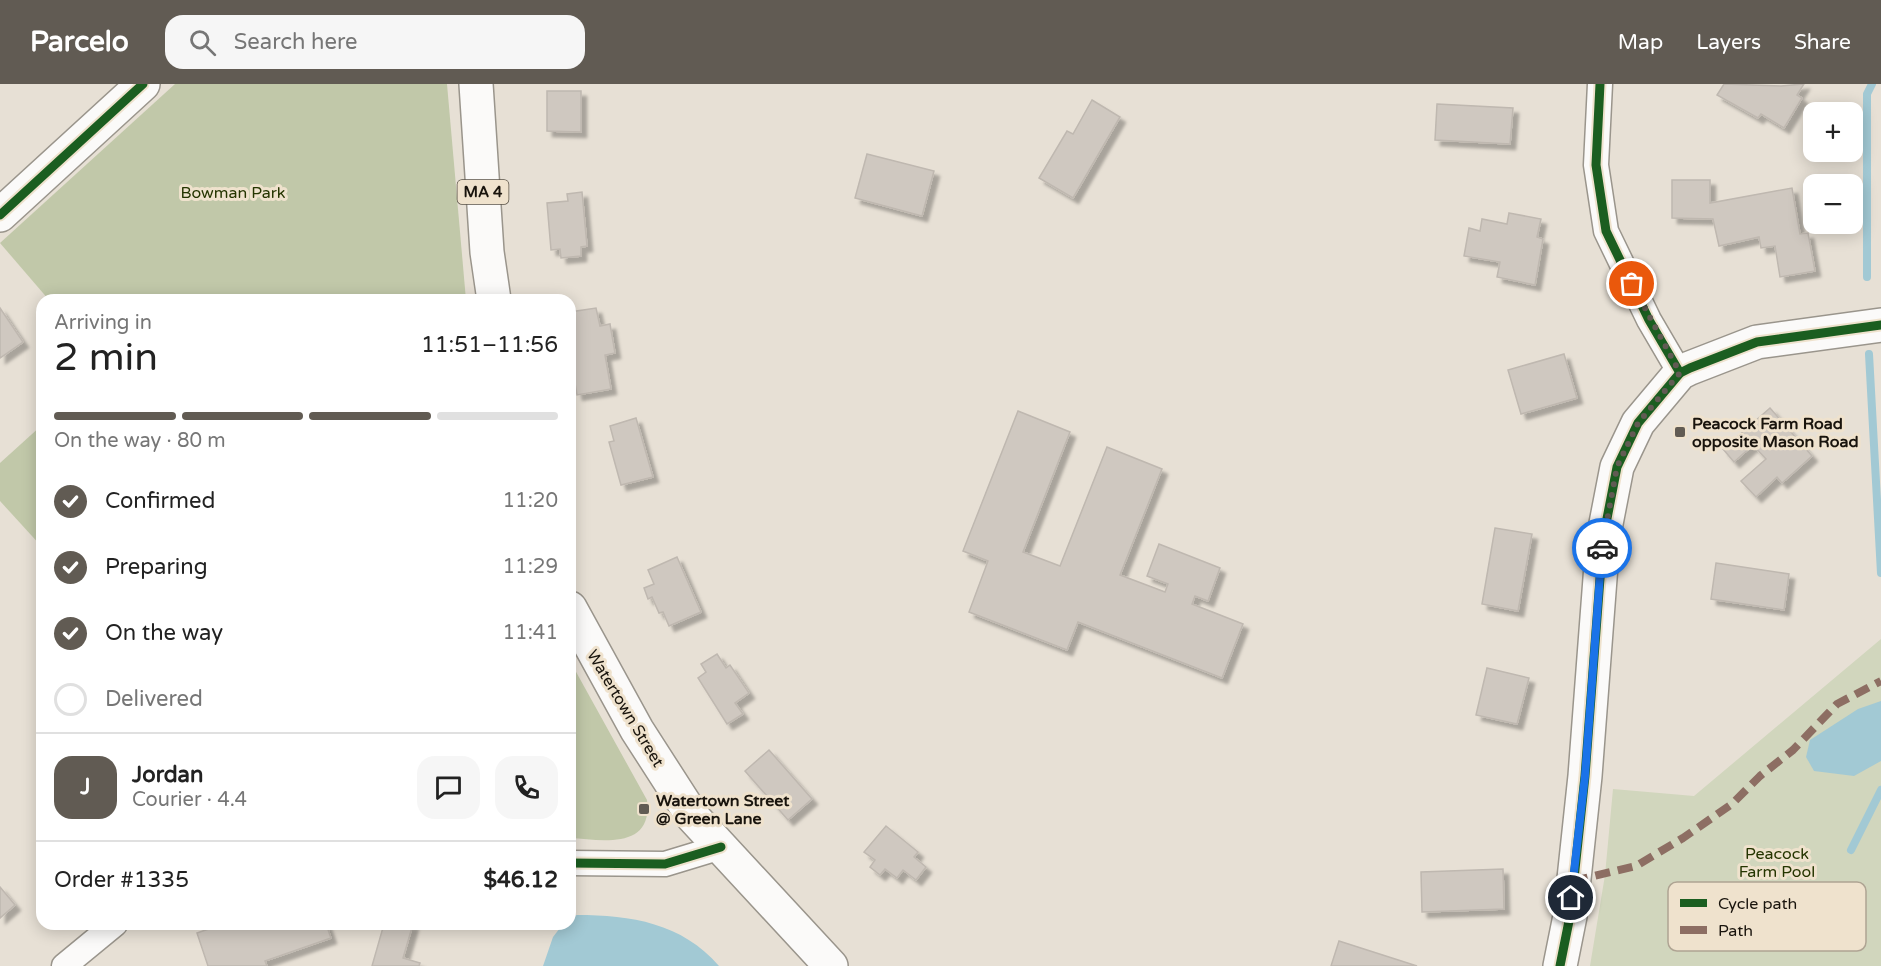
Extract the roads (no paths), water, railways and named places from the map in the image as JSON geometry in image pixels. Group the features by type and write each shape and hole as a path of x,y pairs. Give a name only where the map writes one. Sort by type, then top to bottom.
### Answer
{"street":[{"path":"0,215 143,84"},
{"name":"MA 4","path":"476,84 487,252 493,294"},
{"path":"1600,84 1596,165 1606,231 1649,320 1680,373"},
{"path":"1560,966 1570,916 1585,776 1603,539 1617,467 1638,423 1680,373 1757,342 1881,325"},
{"name":"Watertown Street","path":"576,619 637,730 693,817 831,966"},
{"path":"576,864 665,864 721,847"},
{"path":"64,966 108,930"}],"water":[{"path":"1881,701 1881,761 1854,776 1814,771 1806,757 1810,740 1858,709"},
{"path":"576,915 617,917 654,924 689,940 719,966 543,966 553,937 558,930 576,930"}],"waterway":[{"path":"1867,277 1867,94 1872,84"},
{"path":"1869,354 1881,573"},
{"path":"1851,850 1881,790"}],"place":[{"name":"Peacock Farm Road opposite Mason Road","path":"1680,432"},
{"name":"Watertown Street @ Green Lane","path":"644,809"}],"park label":[{"name":"Bowman Park","path":"233,192"},
{"name":"Peacock Farm Pool","path":"1777,862"}]}
